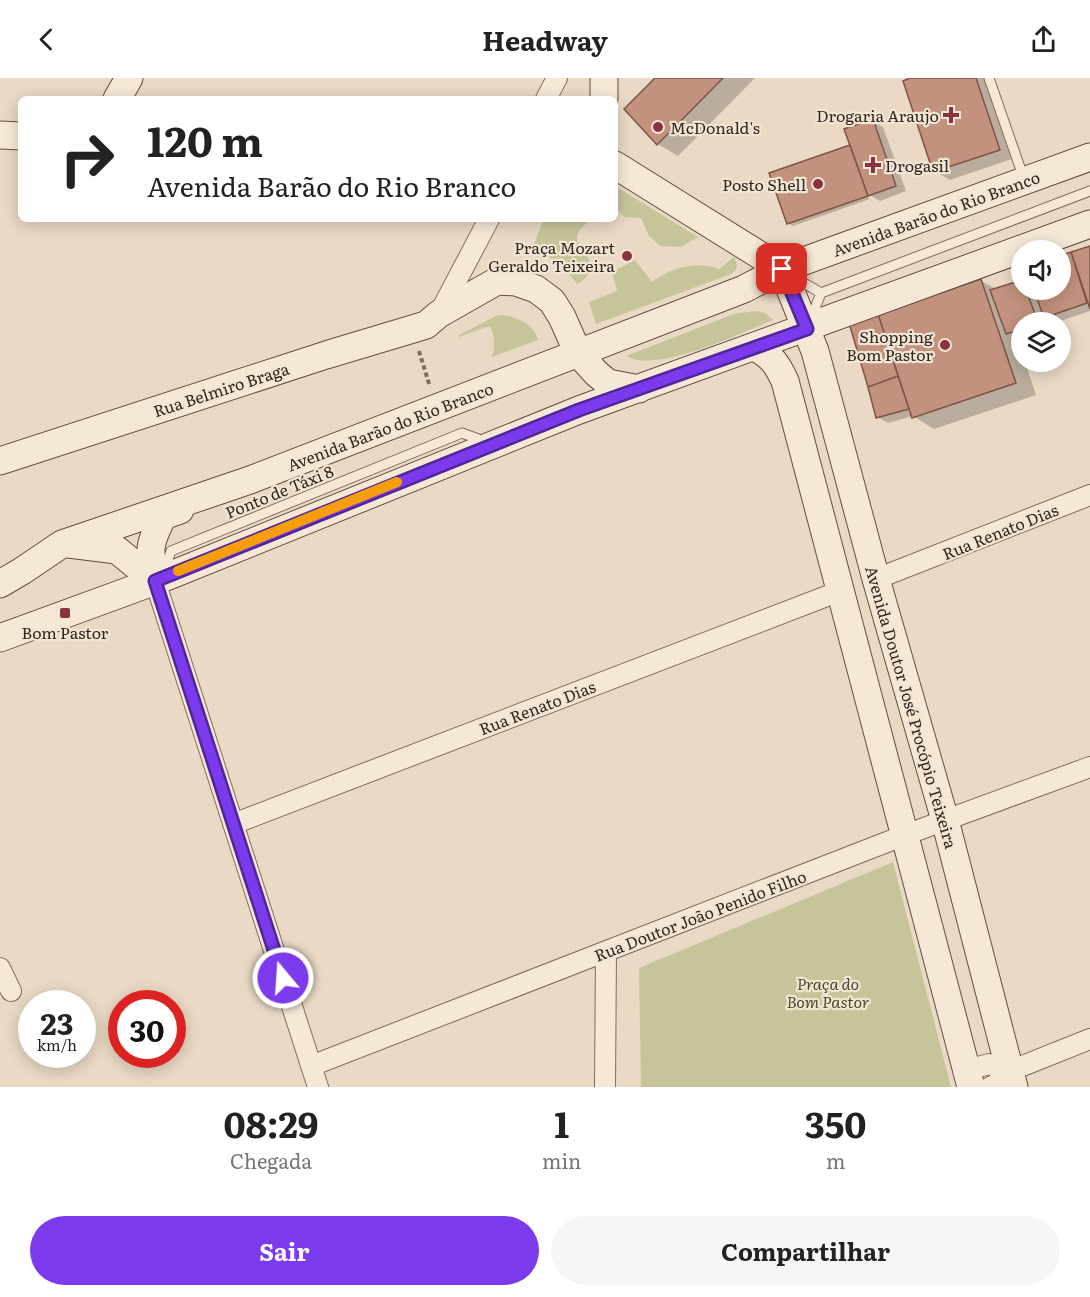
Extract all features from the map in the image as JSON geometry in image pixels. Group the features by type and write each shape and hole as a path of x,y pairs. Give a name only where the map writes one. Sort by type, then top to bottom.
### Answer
{"main road":[{"path":"119,96 129,78"},
{"path":"604,78 604,96"},
{"path":"0,135 18,136"},
{"path":"618,152 623,169 782,269"},
{"name":"Avenida Barão do Rio Branco","path":"0,593 11,578 62,544 250,480 744,289 782,269 1090,157"},
{"path":"0,638 158,580 492,444 1090,224"},
{"name":"Avenida Doutor José Procópio Teixeira","path":"782,269 815,351 876,579 945,820 1004,1082"},
{"name":"Rua Belmiro Braga","path":"0,461 326,355 426,325 439,314 497,281 516,282 536,289 552,301 562,316 578,353"},
{"path":"754,347 768,355 778,366 785,381 969,1079"},
{"path":"578,353 608,383 639,389"},
{"path":"158,580 149,551 163,516 232,493 250,480"},
{"path":"62,544 117,550 158,580"}],"street":[{"path":"549,96 557,78"},
{"path":"439,314 487,222"},
{"name":"Rua Renato Dias","path":"876,579 1090,495"},
{"path":"158,580 233,824 318,1087"},
{"name":"Rua Renato Dias","path":"233,824 840,591"},
{"name":"Rua Doutor João Penido Filho","path":"311,1066 905,835 1090,766"},
{"path":"605,1087 606,951"},
{"path":"0,968 11,991"},
{"path":"969,1079 989,1065 1004,1082 1090,1039"}],"lane":[{"path":"989,78 1025,182"},
{"name":"Avenida Barão do Rio Branco","path":"821,293 1090,191"},
{"path":"782,269 821,293 807,329"}],"path":[{"path":"411,329 438,407"}],"green space":[{"path":"618,188 698,237 681,247 660,246 649,236 641,218 625,217 618,211"},
{"path":"543,222 587,222 578,234 577,240 588,257 590,270 584,280 577,284 557,263 532,249"},
{"path":"734,257 737,265 736,270 731,274 596,324 589,302 617,291 612,272 635,260 652,282 675,269 693,265 719,269"},
{"path":"756,311 765,313 773,320 699,350 677,356 657,360 640,360 626,356 734,314"},
{"path":"503,315 525,323 533,330 538,340 492,357 494,342 490,327 459,337 496,316"},
{"name":"Praça do Bom Pastor","path":"893,862 951,1087 641,1087 639,968"}],"building":[{"name":"McDonald's","path":"655,78 723,78 657,145 624,109"},
{"name":"Drogaria Araujo","path":"910,78 976,78 1000,150 933,172 903,81"},
{"name":"Drogasil","path":"873,119 896,186 868,196 844,129"},
{"name":"Posto Shell","path":"850,145 868,196 787,224 769,173"},
{"path":"1090,246 1090,309 1071,252"},
{"path":"1071,252 1087,303 1061,312 1042,312 1038,300 1071,300"},
{"name":"Shopping Bom Pastor","path":"981,279 1016,383 912,418 878,314"},
{"path":"1011,283 1011,300 1030,300 1034,312 1011,312 1011,332 1006,334 990,290"},
{"path":"878,314 898,376 868,387 849,323"},
{"path":"898,376 909,409 876,418 868,387"}],"slow traffic":[{"path":"178,571 397,482"}],"place":[{"name":"Drogaria Araujo","path":"951,115"},
{"name":"McDonald's","path":"658,127"},
{"name":"Drogasil","path":"873,165"},
{"name":"Posto Shell","path":"818,184"},
{"name":"Praça Mozart Geraldo Teixeira","path":"627,256"},
{"name":"Shopping Bom Pastor","path":"945,345"},
{"name":"Bom Pastor","path":"65,613"}],"route":[{"path":"283,978 155,581 579,410 807,329 782,269"}]}
